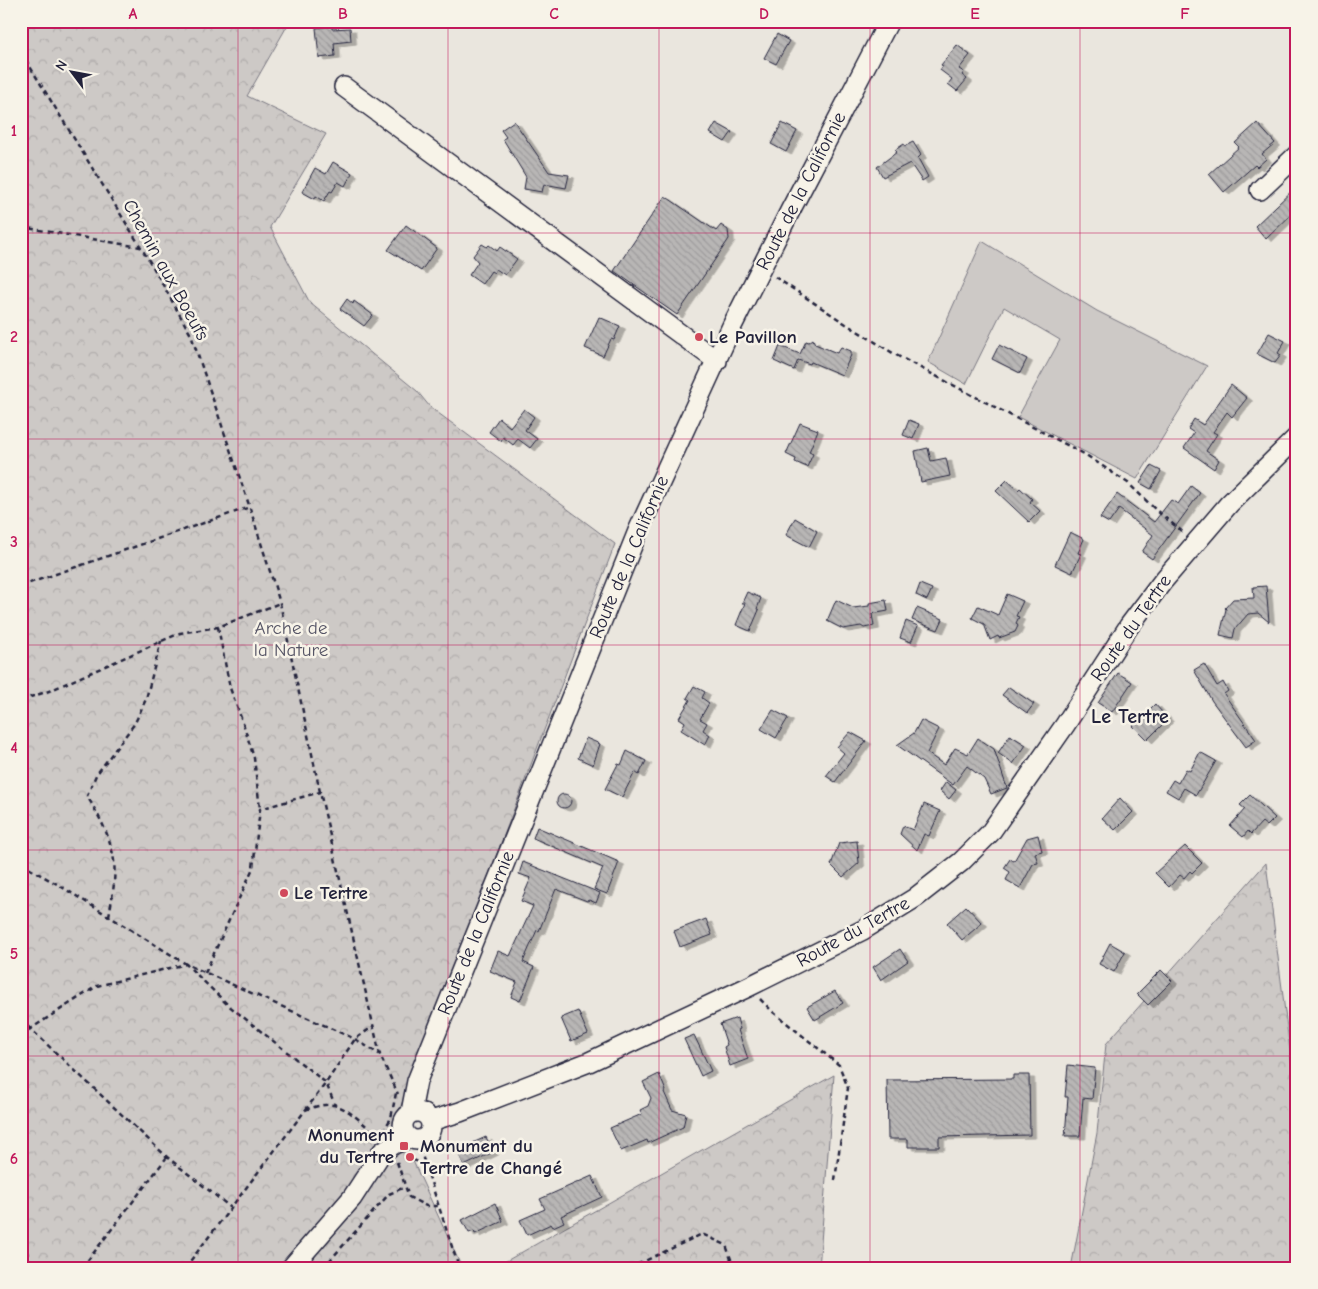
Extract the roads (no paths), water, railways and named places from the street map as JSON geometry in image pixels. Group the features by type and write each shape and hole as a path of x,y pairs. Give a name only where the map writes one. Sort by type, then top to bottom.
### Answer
{"street":[{"name":"Route de la Californie","path":"410,1128 417,1081 638,531 732,326 889,21"},
{"path":"344,87 716,361"},
{"path":"1260,190 1297,156"},
{"name":"Route du Tertre","path":"410,1128 416,1111 425,1113 431,1121 460,1112 589,1062 748,987 863,930 907,902 961,862 990,833 1057,738 1129,626 1195,541 1229,504 1297,437"},
{"path":"291,1268 352,1198 390,1152 394,1144 410,1128"}],"place":[{"name":"Le Pavillon","path":"699,337"},
{"name":"Le Tertre","path":"284,893"},
{"name":"Monument du Tertre","path":"404,1146"},
{"name":"Monument du Tertre de Changé","path":"410,1157"}],"district":[{"name":"Le Tertre","path":"1130,716"}],"park label":[{"name":"Arche de la Nature","path":"291,639"}]}
